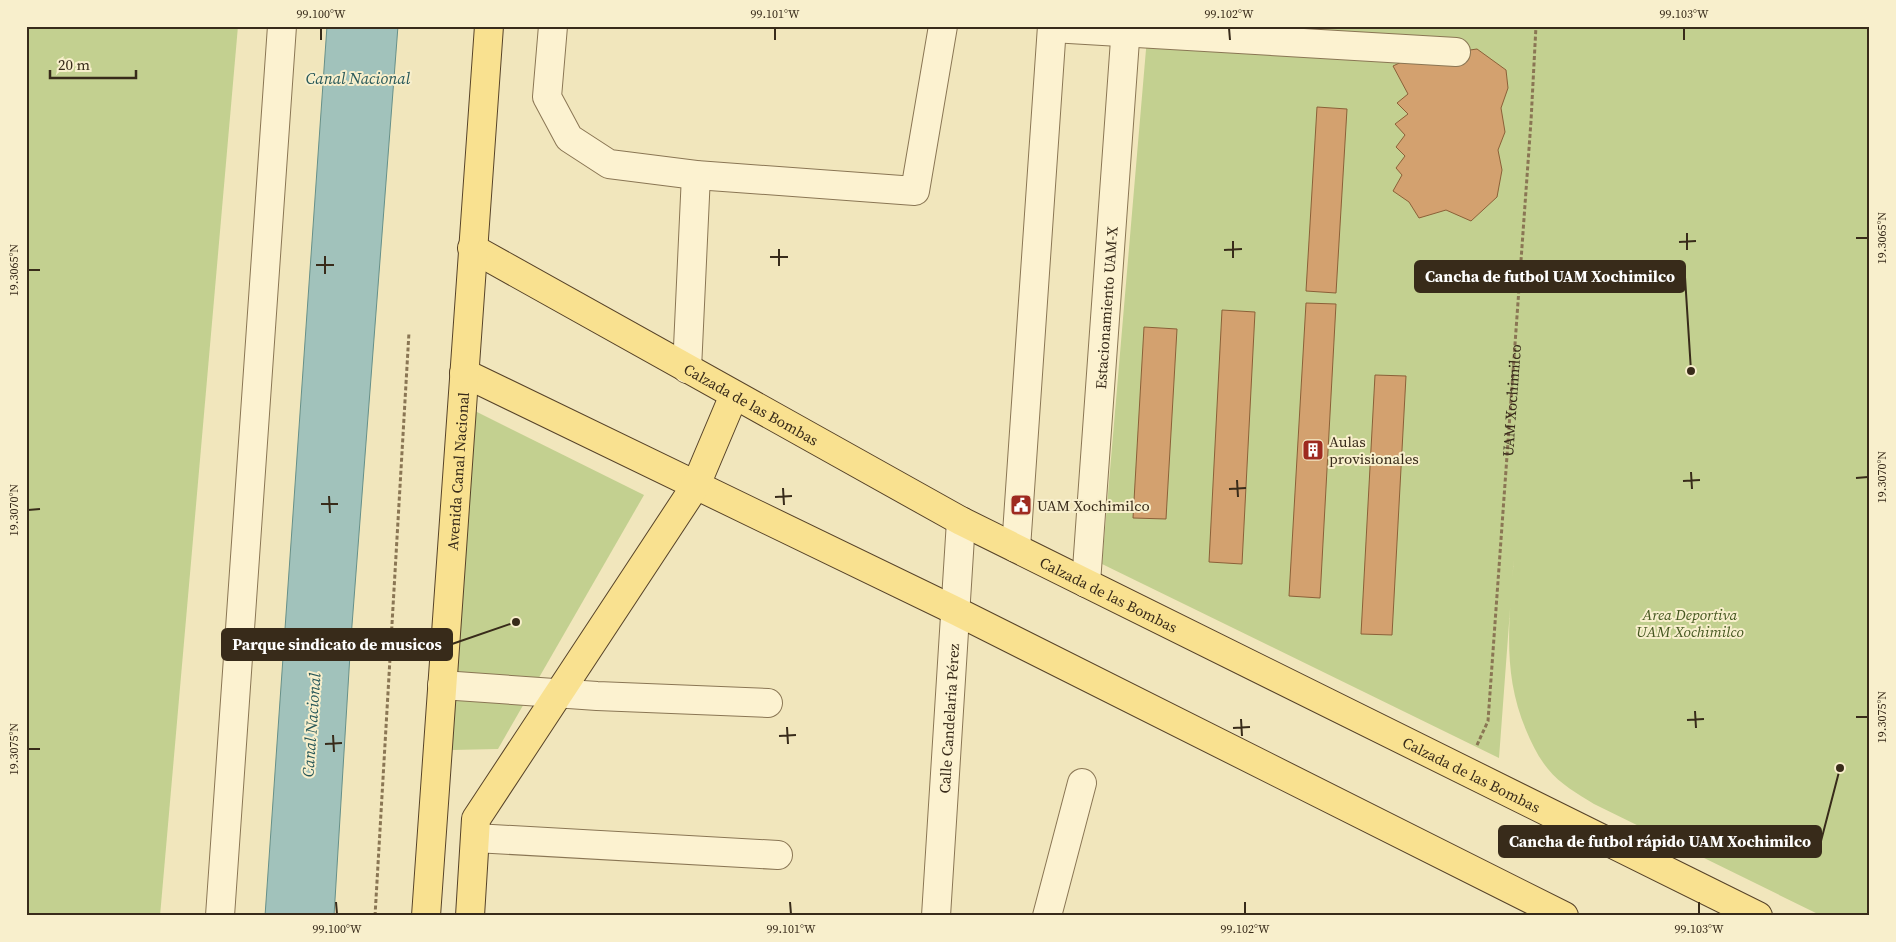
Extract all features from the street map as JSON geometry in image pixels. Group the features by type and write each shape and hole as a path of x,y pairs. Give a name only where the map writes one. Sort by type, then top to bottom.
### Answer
{"main road":[{"name":"Avenida Canal Nacional","path":"426,916 489,26"},
{"name":"Calzada de las Bombas","path":"472,248 961,521 1758,916"},
{"path":"464,373 956,611 1564,916"},
{"path":"470,916 476,819 696,484 734,395"}],"street":[{"path":"220,916 282,26"},
{"path":"553,26 547,97 569,138 609,164 696,174 915,191 943,26"},
{"path":"1016,548 1052,27 1126,29 1456,52"},
{"name":"Estacionamiento UAM-X","path":"1086,583 1126,29"},
{"path":"687,369 696,174"},
{"name":"Calle Candelaria Pérez","path":"936,916 961,521"},
{"path":"442,685 559,694 768,703"},
{"path":"1048,916 1082,784"},
{"path":"475,838 778,855"}],"path":[{"name":"UAM Xochimilco","path":"1464,770 1488,721 1531,121 1536,26"},
{"path":"375,916 408,332"}],"green space":[{"path":"26,26 238,26 160,916 26,916"},
{"name":"Area Deportiva UAM Xochimilco","path":"1148,26 1870,26 1870,916 1822,916 1594,804 1558,779 1538,755 1518,708 1510,665 1509,623 1499,758 1102,564"},
{"path":"475,411 644,495 498,749 452,750"}],"water":[{"name":"Canal Nacional","path":"327,26 398,26 351,638 334,916 265,916"}],"building":[{"path":"1477,49 1506,70 1508,88 1501,108 1505,132 1498,150 1502,170 1497,197 1471,221 1446,210 1419,218 1409,202 1393,191 1402,175 1396,168 1405,156 1396,147 1405,135 1395,124 1408,114 1397,103 1408,94 1393,66 1427,50 1456,52"},
{"path":"1317,107 1347,109 1336,293 1306,291"},
{"name":"Aulas provisionales","path":"1306,303 1336,304 1320,598 1289,596"},
{"path":"1222,310 1255,312 1242,564 1209,562"},
{"path":"1144,327 1177,329 1166,519 1133,518"},
{"name":"Aulas provisionales","path":"1375,375 1406,376 1392,635 1361,634"}],"place":[{"name":"Cancha de futbol UAM Xochimilco","path":"1691,371"},
{"name":"Aulas provisionales","path":"1313,450"},
{"name":"UAM Xochimilco","path":"1021,505"},
{"name":"Parque sindicato de musicos","path":"516,622"},
{"name":"Cancha de futbol rápido UAM Xochimilco","path":"1840,768"}]}
